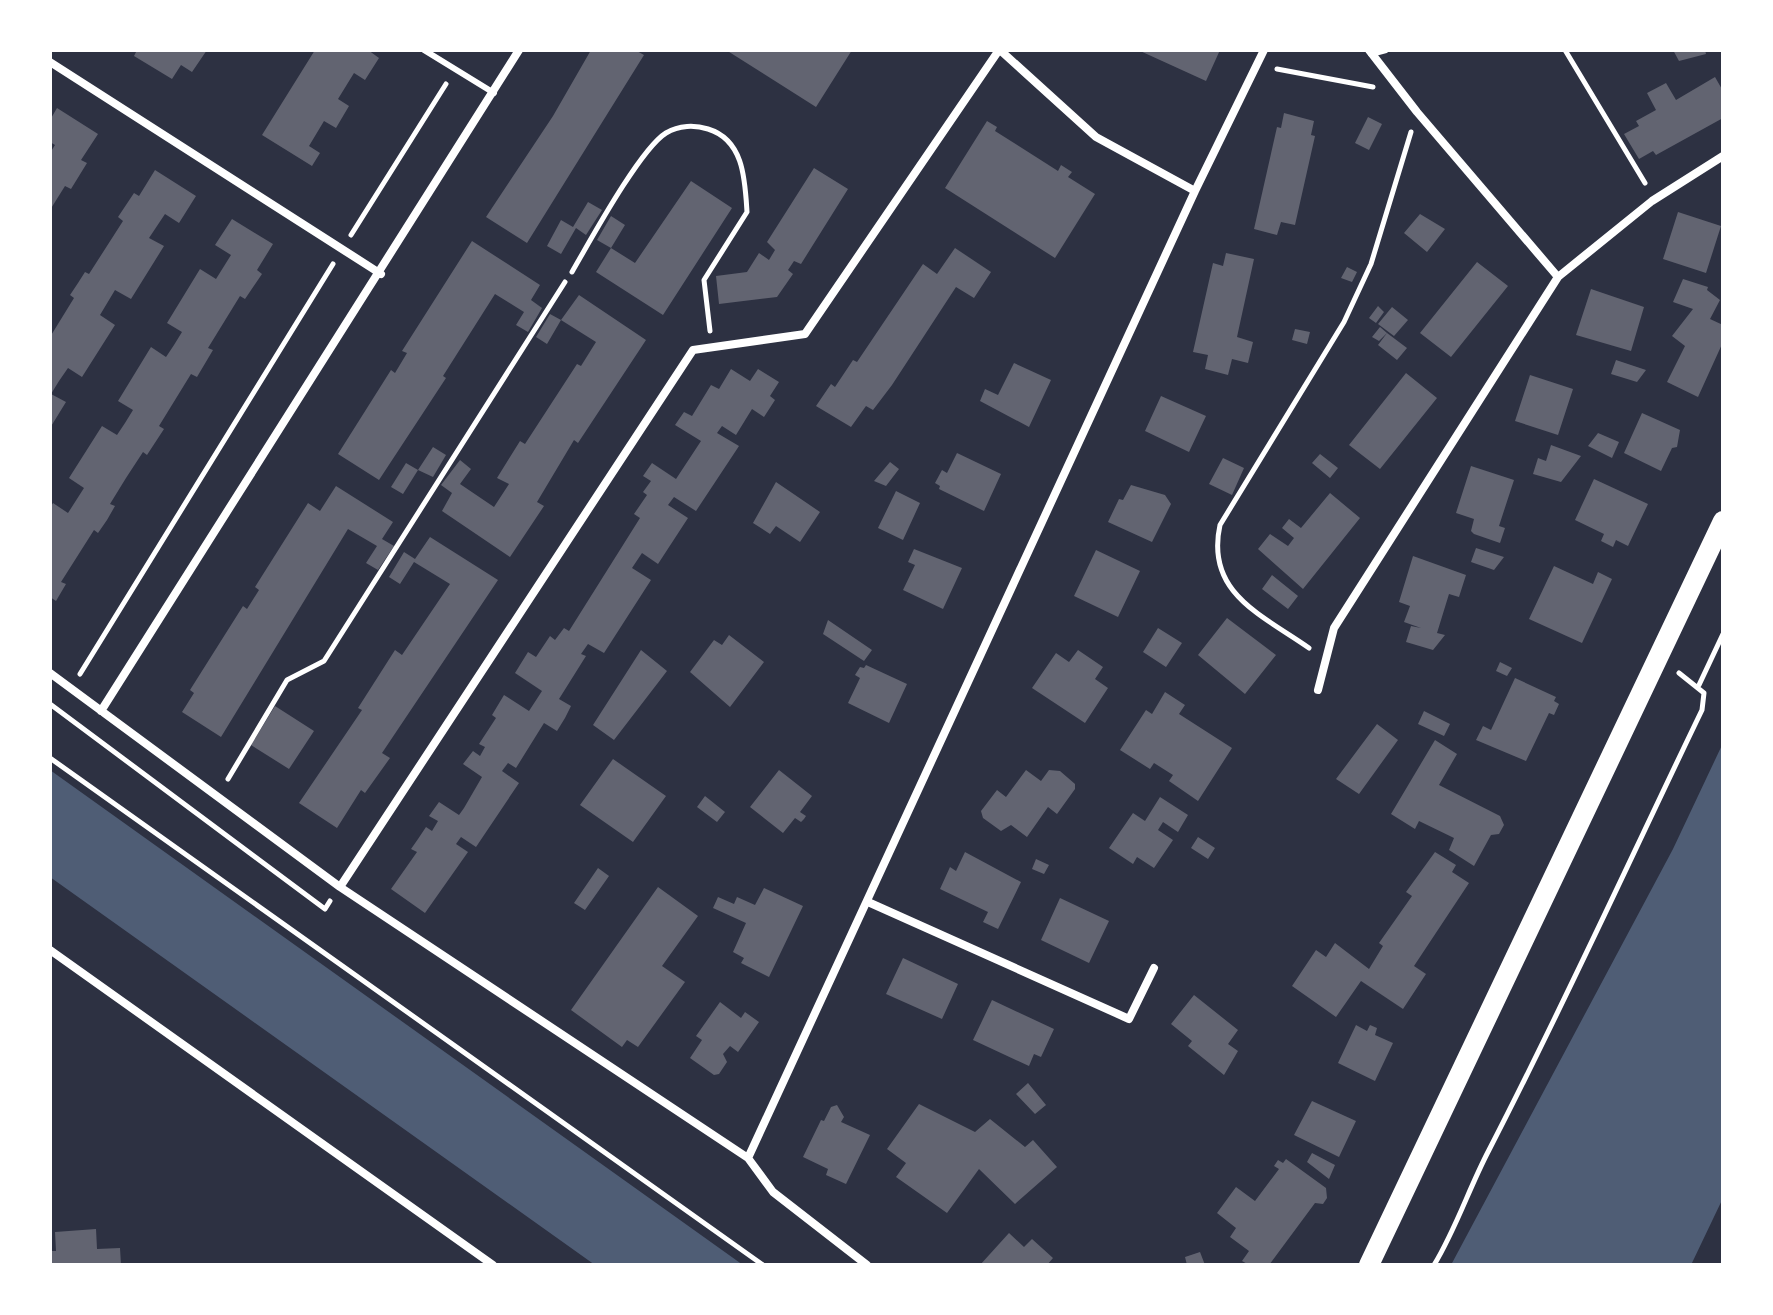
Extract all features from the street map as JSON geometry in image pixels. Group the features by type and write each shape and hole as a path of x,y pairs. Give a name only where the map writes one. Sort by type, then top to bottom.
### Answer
{"main road":[{"path":"1369,1265 1723,521"}],"street":[{"path":"101,711 381,274 519,50"},
{"path":"340,887 693,350 805,334 999,50 1096,137 1195,191"},
{"path":"748,1158 1195,191 1264,50"},
{"path":"1370,52 1417,112 1558,277"},
{"path":"50,62 381,274"},
{"path":"1318,690 1334,628 1558,277 1655,199 1723,156"},
{"path":"50,673 340,887 748,1158 773,1192 867,1265"},
{"path":"868,902 1129,1019 1154,968"},
{"path":"50,950 493,1265"}],"lane":[{"path":"424,50 494,93"},
{"path":"1370,52 1386,50"}],"path":[{"path":"1565,50 1655,199"},
{"path":"1257,65 1362,86 1398,89"},
{"path":"71,688 455,69"},
{"path":"1326,660 1243,602 1223,578 1217,560 1217,541 1220,525 1344,322 1371,264 1417,112"},
{"path":"572,272 616,198 666,133 692,125 721,134 739,153 747,212 704,280 713,347"},
{"path":"217,797 287,680 324,661 565,282"},
{"path":"1699,685 1723,634"},
{"path":"1434,1265 1702,710 1704,693 1699,685 1667,668"},
{"path":"50,704 325,909 340,887"},
{"path":"50,758 763,1265"}],"water":[{"path":"1723,743 1723,1198 1691,1265 1451,1265 1673,849"},
{"path":"50,770 743,1265 595,1265 50,877"}],"building":[{"path":"137,50 207,50 192,72 181,65 172,79 134,56"},
{"path":"315,50 368,50 379,58 365,80 354,73 338,99 349,106 336,128 324,121 309,146 320,153 312,166 262,135"},
{"path":"591,50 635,50 644,55 527,243 486,217 553,116"},
{"path":"726,50 852,50 816,107"},
{"path":"1138,50 1220,50 1206,81"},
{"path":"1673,50 1705,50 1706,54 1679,61"},
{"path":"1715,77 1723,91 1723,118 1656,155 1653,151 1639,159 1624,134 1639,126 1636,121 1656,110 1647,93 1666,83 1676,100"},
{"path":"57,108 98,134 81,160 87,163 71,189 65,186 50,210 50,153 55,145 50,142 50,120"},
{"path":"1284,113 1314,121 1311,135 1315,136 1295,225 1281,222 1277,235 1254,229 1277,127 1281,128"},
{"path":"1368,117 1382,124 1369,150 1355,143"},
{"path":"987,121 997,127 995,131 1058,171 1061,165 1072,172 1068,177 1095,194 1055,258 945,188"},
{"path":"814,168 848,189 801,264 794,261 788,270 793,274 777,297 719,304 716,276 747,272 759,253 769,260 775,250 767,242"},
{"path":"155,170 196,196 179,223 165,214 149,238 164,246 131,299 115,290 100,315 115,325 82,377 68,368 59,381 51,394 66,402 50,428 50,337 74,298 70,295 85,272 89,274 123,221 118,217 134,193 139,196"},
{"path":"691,181 732,208 663,315 596,272 611,248 635,263"},
{"path":"588,202 602,210 586,235 576,228 561,254 547,246 561,220 573,227"},
{"path":"1678,212 1721,226 1706,273 1663,259"},
{"path":"1420,214 1445,229 1427,252 1404,233"},
{"path":"611,216 625,225 611,248 597,240"},
{"path":"232,219 273,244 257,270 262,274 245,299 240,296 208,348 213,350 197,377 191,374 159,426 164,429 147,455 143,452 110,504 115,506 107,520 98,533 94,530 61,582 66,584 56,601 50,597 50,508 53,503 68,513 84,488 69,478 102,426 117,435 125,423 133,410 118,401 151,347 166,357 174,345 182,332 167,323 200,269 216,279 231,255 215,245"},
{"path":"472,241 540,285 531,300 542,308 528,332 516,325 524,312 495,294 443,376 446,378 379,480 338,454 391,370 395,373 407,353 402,351"},
{"path":"955,248 991,272 974,298 956,287 892,385 873,410 866,406 851,427 816,406 831,384 835,387 853,360 857,362 923,264 937,274"},
{"path":"1226,253 1254,259 1237,337 1253,342 1248,363 1232,359 1228,375 1205,369 1208,355 1193,352 1213,263 1223,266"},
{"path":"1477,262 1508,286 1451,357 1420,333"},
{"path":"1347,267 1357,272 1352,282 1341,278"},
{"path":"1683,279 1708,287 1707,290 1720,300 1710,319 1723,325 1723,342 1698,397 1667,382 1685,346 1672,336 1693,309 1673,302"},
{"path":"1591,289 1644,307 1631,351 1576,335"},
{"path":"579,295 646,340 578,443 574,440 537,502 544,506 510,557 442,511 452,493 441,485 460,460 471,469 460,484 494,507 509,484 497,478 520,441 525,444 577,364 581,366 596,342 561,320"},
{"path":"1378,306 1384,312 1376,323 1369,318"},
{"path":"1392,307 1408,320 1394,336 1378,324"},
{"path":"550,314 561,320 547,344 536,337"},
{"path":"1380,327 1387,333 1379,341 1372,337"},
{"path":"1295,329 1310,332 1307,344 1292,340"},
{"path":"1387,333 1407,348 1397,360 1378,345"},
{"path":"1616,360 1646,370 1637,382 1611,374"},
{"path":"1014,363 1051,380 1029,427 980,401 985,389 998,395"},
{"path":"731,369 750,381 758,369 779,382 770,396 775,400 764,417 752,409 736,435 722,426 717,433 739,446 696,511 674,497 668,505 688,518 658,564 642,553 632,568 651,580 604,653 588,644 581,654 586,656 559,699 571,706 565,718 557,731 544,723 516,768 508,763 502,771 519,783 476,847 461,837 456,844 468,852 425,913 391,889 417,852 411,849 426,827 432,831 438,821 429,816 439,802 459,815 464,808 482,777 463,764 473,751 480,756 485,747 479,744 496,718 492,715 504,695 529,711 542,691 515,673 528,652 536,657 550,636 555,640 564,628 569,631 640,518 634,514 647,495 643,492 651,481 643,476 652,463 676,479 701,441 675,425 684,412 692,416 711,385 719,389"},
{"path":"1406,373 1437,398 1380,469 1349,445"},
{"path":"1530,375 1573,389 1558,435 1515,421"},
{"path":"1161,396 1206,416 1189,452 1145,431"},
{"path":"1642,413 1680,430 1677,447 1672,448 1661,471 1624,453"},
{"path":"1598,433 1619,442 1612,458 1588,446"},
{"path":"1551,445 1581,456 1561,482 1533,474 1538,458 1546,461"},
{"path":"433,447 446,455 433,477 418,470"},
{"path":"957,453 1001,474 984,511 939,489 940,486 935,483 942,470 947,473"},
{"path":"1320,454 1338,468 1330,478 1312,463"},
{"path":"1223,458 1244,468 1232,495 1209,484"},
{"path":"890,462 899,469 886,486 874,481"},
{"path":"406,463 418,470 403,494 391,487"},
{"path":"1471,466 1514,480 1499,526 1505,528 1500,543 1474,534 1471,531 1474,519 1456,513"},
{"path":"1594,479 1648,504 1628,546 1616,540 1613,547 1601,541 1604,534 1575,520"},
{"path":"776,482 820,512 800,542 776,526 770,534 753,523"},
{"path":"1131,485 1165,495 1171,504 1152,542 1108,522 1119,499 1123,500"},
{"path":"336,486 393,522 382,539 394,546 378,570 366,563 377,546 348,529 221,737 182,712 194,693 190,690 243,606 247,609 259,590 255,587 308,503 320,511"},
{"path":"896,491 920,503 903,540 878,528"},
{"path":"1330,493 1360,518 1303,589 1258,549 1270,534 1288,546 1294,538 1282,528 1289,519 1301,528"},
{"path":"430,537 498,580 382,753 390,758 365,793 361,790 337,828 299,803 362,710 358,708 395,650 402,655 450,584 414,562 400,584 389,577 404,552 415,559"},
{"path":"1476,548 1504,557 1494,570 1471,562"},
{"path":"914,549 962,568 943,609 903,590 915,565 908,562"},
{"path":"1096,550 1140,571 1118,617 1074,596"},
{"path":"1413,556 1466,575 1459,597 1449,594 1437,633 1445,635 1433,650 1406,642 1411,626 1421,628 1404,622 1410,606 1399,602"},
{"path":"1554,566 1593,584 1598,572 1612,579 1582,643 1529,619"},
{"path":"1272,575 1298,596 1288,609 1262,589"},
{"path":"1227,618 1276,655 1245,694 1198,655"},
{"path":"828,620 872,650 864,661 823,634"},
{"path":"1158,628 1182,643 1166,667 1143,652"},
{"path":"729,635 764,662 730,707 690,672 714,640 722,645"},
{"path":"641,650 667,671 614,740 593,725"},
{"path":"1078,650 1103,667 1095,679 1108,688 1085,723 1032,688 1056,653 1069,662"},
{"path":"1500,662 1512,668 1507,676 1496,671"},
{"path":"866,665 907,684 889,723 848,703 860,678 855,675 860,667"},
{"path":"1515,678 1556,697 1554,701 1559,704 1554,715 1549,713 1526,761 1476,740 1483,726 1491,730"},
{"path":"1165,692 1185,705 1179,714 1232,748 1198,801 1169,781 1173,775 1154,763 1150,769 1120,750 1146,710 1152,714"},
{"path":"275,706 314,731 289,769 251,745"},
{"path":"1424,711 1450,724 1444,736 1418,724"},
{"path":"1377,724 1398,740 1359,794 1336,779"},
{"path":"1435,740 1457,754 1439,785 1500,816 1504,825 1499,834 1491,835 1474,866 1449,850 1454,838 1419,821 1415,829 1391,814"},
{"path":"613,759 666,796 633,842 580,805"},
{"path":"779,770 812,796 800,812 806,816 804,819 801,822 795,818 783,833 750,807"},
{"path":"1026,770 1041,781 1049,770 1060,771 1075,784 1075,789 1057,814 1048,807 1027,837 1011,825 1001,831 983,818 981,811 997,790 1006,797"},
{"path":"705,796 725,812 717,822 697,807"},
{"path":"1160,797 1188,815 1178,832 1163,822 1158,830 1173,840 1154,868 1137,857 1133,864 1109,848 1133,813 1145,821"},
{"path":"1198,837 1215,848 1208,859 1191,848"},
{"path":"965,852 1021,882 998,929 983,922 988,912 940,889 950,867 956,871"},
{"path":"1435,852 1456,865 1452,872 1469,883 1414,966 1426,974 1403,1009 1361,981 1336,1017 1292,986 1316,950 1326,957 1335,943 1369,969 1383,946 1379,943 1412,896 1406,892"},
{"path":"1036,859 1049,865 1044,874 1032,869"},
{"path":"598,868 609,876 585,910 574,903"},
{"path":"658,887 698,916 662,966 685,982 638,1047 627,1040 622,1047 571,1010"},
{"path":"764,888 803,906 769,977 741,963 744,958 733,952 746,923 713,908 718,897 734,904 737,897 755,905"},
{"path":"1060,898 1109,921 1089,963 1041,940"},
{"path":"903,958 958,984 942,1019 886,994"},
{"path":"1194,995 1238,1030 1228,1044 1238,1051 1224,1075 1188,1046 1192,1041 1171,1024"},
{"path":"992,1000 1054,1029 1041,1057 1034,1054 1029,1066 973,1040"},
{"path":"720,1002 741,1018 745,1012 759,1022 738,1052 730,1046 723,1054 727,1062 719,1074 714,1075 690,1058 702,1040 696,1036"},
{"path":"1356,1025 1367,1031 1370,1025 1377,1028 1375,1035 1393,1043 1375,1081 1338,1063"},
{"path":"1028,1083 1046,1105 1035,1114 1016,1094"},
{"path":"1312,1101 1356,1121 1339,1157 1294,1135"},
{"path":"919,1104 975,1132 990,1119 1025,1147 1033,1140 1057,1167 1015,1204 979,1169 947,1213 896,1177 906,1163 887,1149"},
{"path":"837,1105 844,1117 841,1122 870,1135 846,1184 826,1175 828,1169 803,1157 821,1120 824,1121 831,1107"},
{"path":"1312,1153 1335,1165 1329,1179 1307,1162"},
{"path":"1286,1159 1326,1188 1327,1198 1323,1204 1315,1203 1269,1265 1249,1265 1242,1261 1249,1251 1230,1237 1236,1228 1217,1213 1236,1187 1255,1201 1279,1169 1274,1166 1278,1160 1283,1163"},
{"path":"96,1229 97,1249 120,1248 121,1265 50,1265 50,1251 56,1251 55,1232"},
{"path":"1009,1233 1024,1247 1032,1239 1053,1258 1047,1265 980,1265"},
{"path":"1200,1252 1205,1265 1187,1265 1185,1257"}]}
